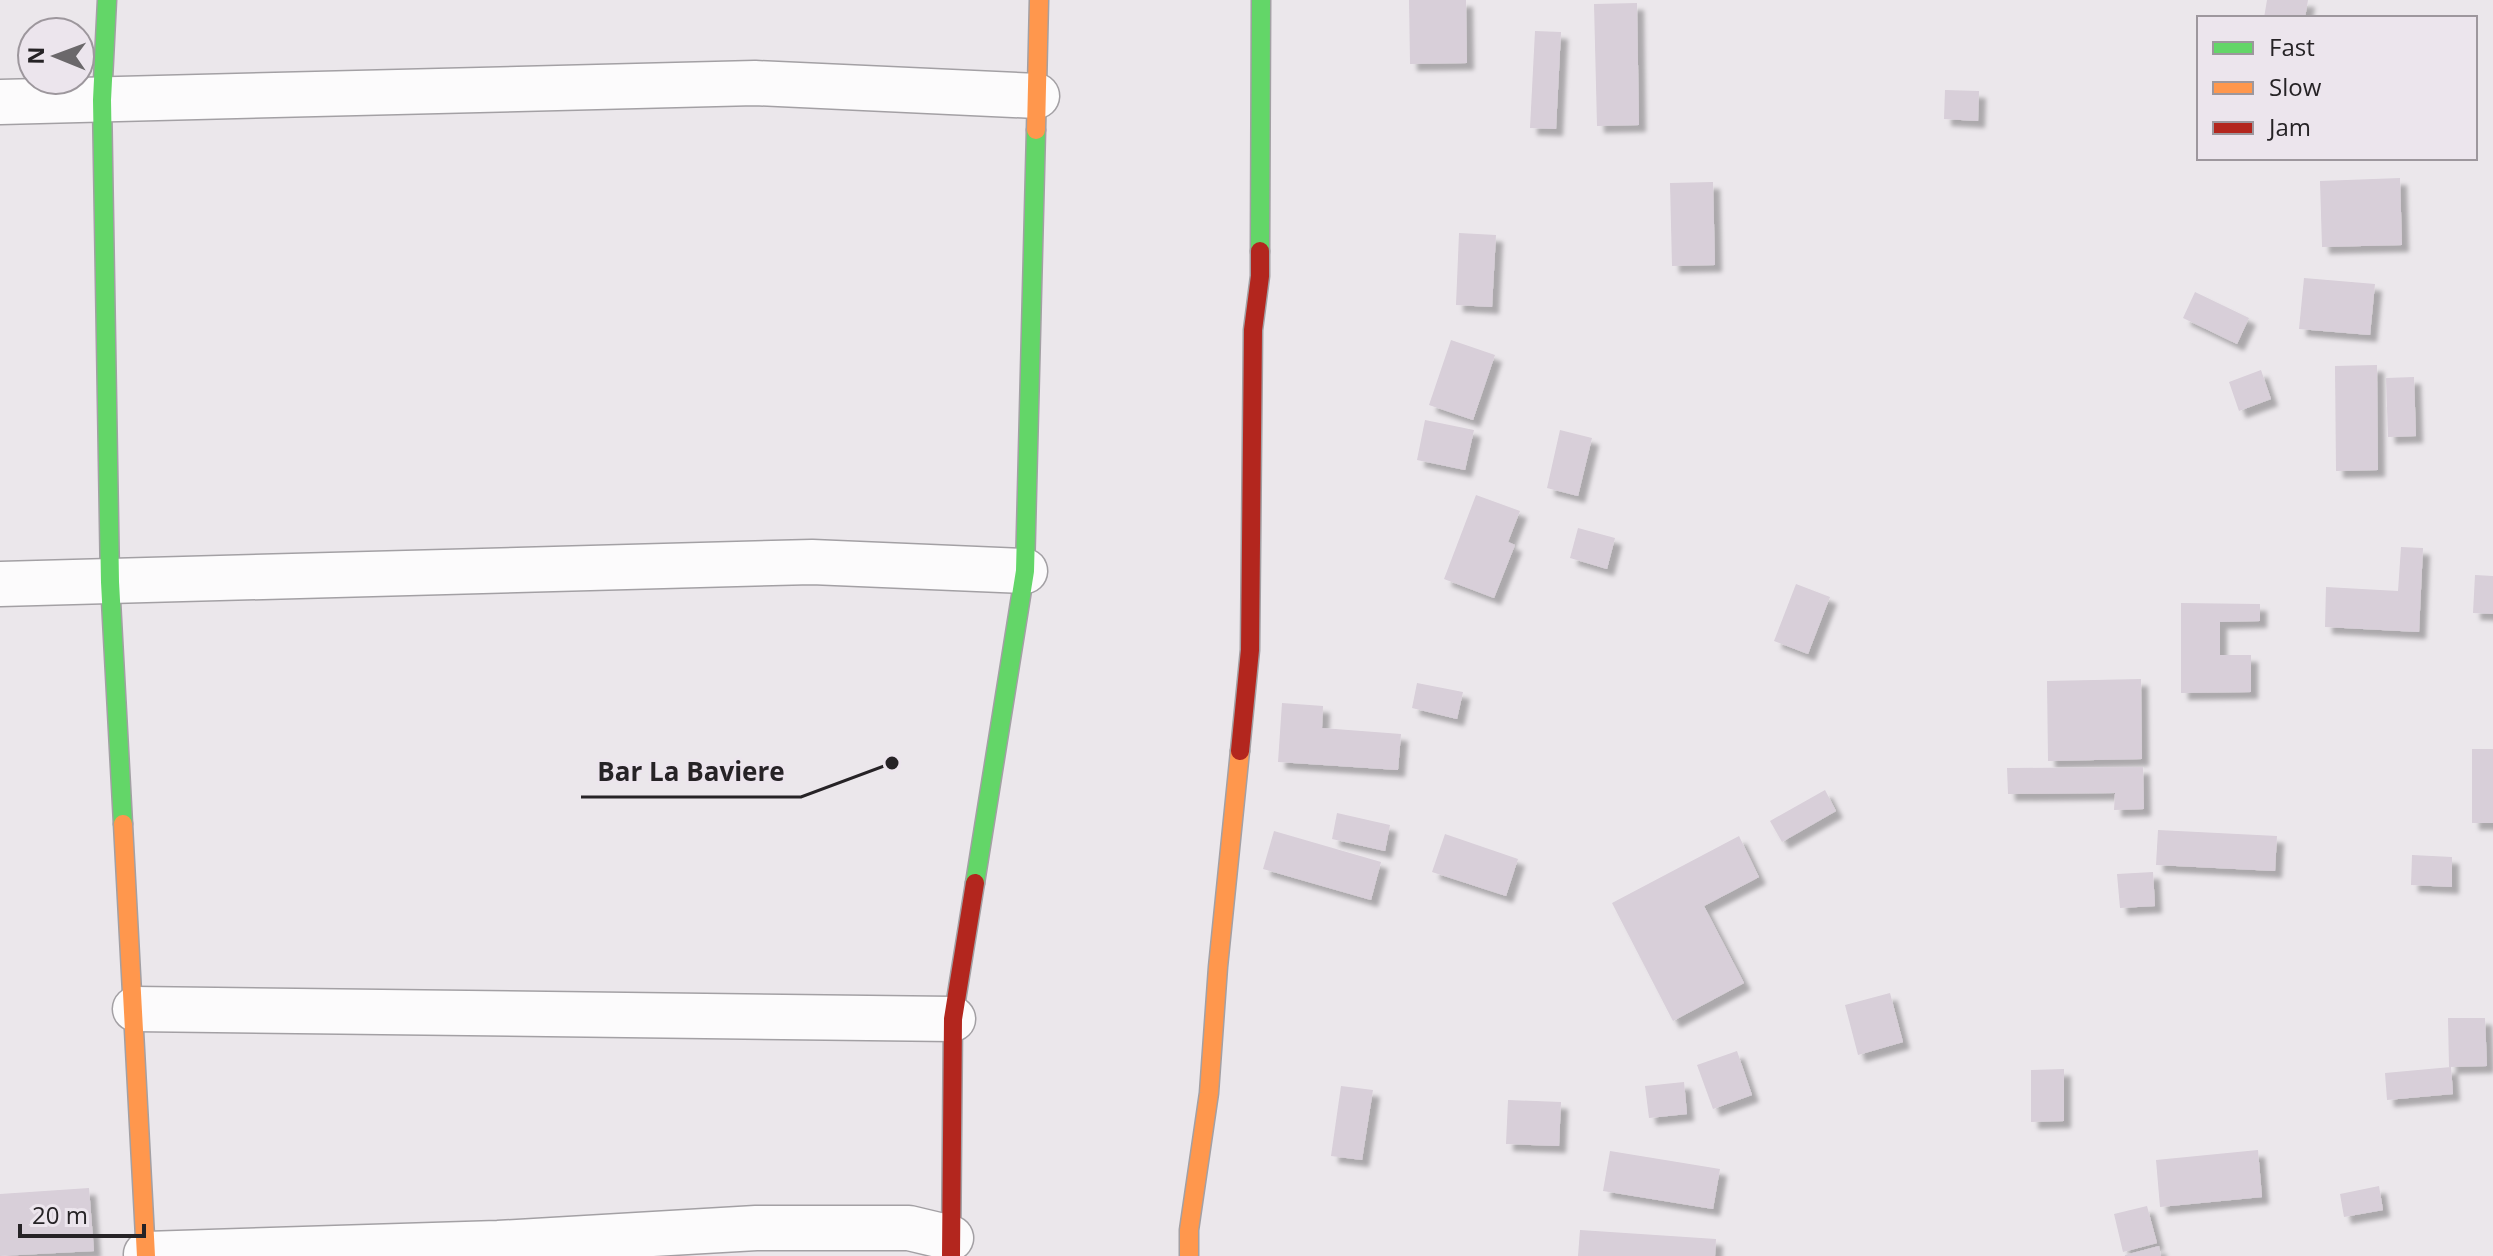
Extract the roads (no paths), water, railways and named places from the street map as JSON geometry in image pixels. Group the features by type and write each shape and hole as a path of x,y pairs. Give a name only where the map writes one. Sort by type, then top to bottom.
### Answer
{"street":[{"path":"107,0 102,100 110,582 146,1255 498,1243 756,1228 909,1228 951,1247 953,1019 1025,571 1039,0"},
{"path":"1189,1256 1189,1230 1209,1093 1218,967 1250,650 1253,330 1260,276 1261,0"},
{"path":"0,102 755,83 1037,96"},
{"path":"0,584 812,562 1025,571"},
{"path":"135,1009 953,1019"}],"place":[{"name":"Bar La Baviere","path":"892,763"}]}
